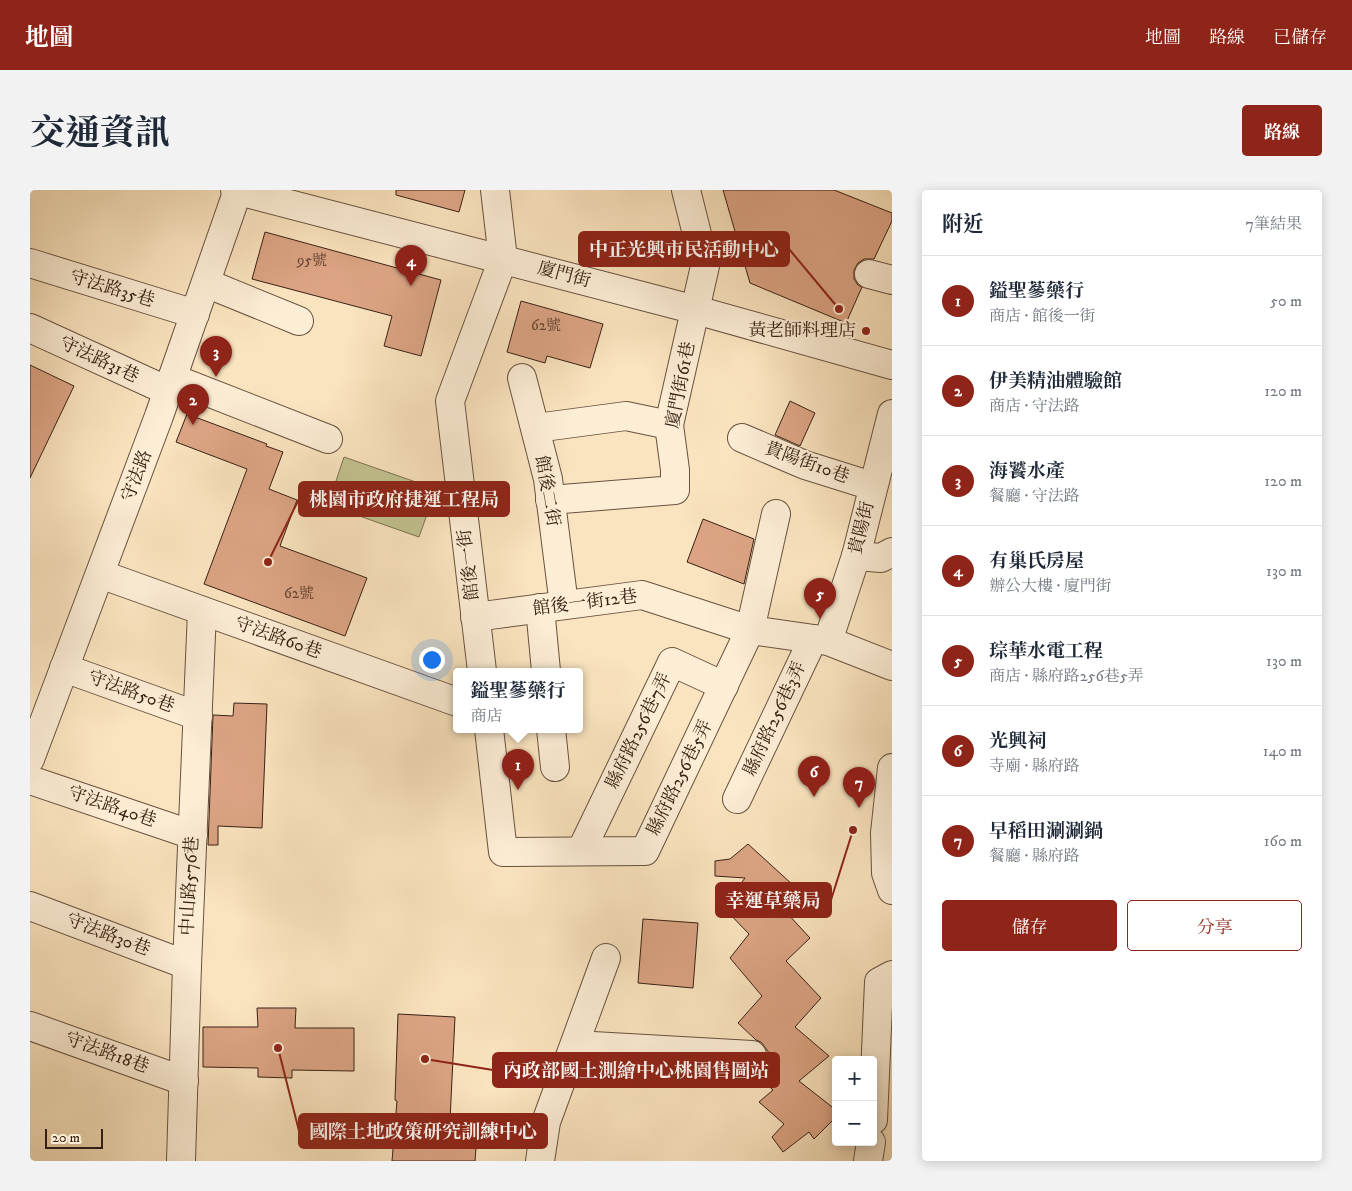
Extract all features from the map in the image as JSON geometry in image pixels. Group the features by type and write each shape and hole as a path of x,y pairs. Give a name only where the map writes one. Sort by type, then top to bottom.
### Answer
{"street":[{"path":"495,190 503,259"},
{"name":"廈門街61巷","path":"550,500 675,490 676,470 669,425 706,266 686,190"},
{"name":"廈門街","path":"246,191 696,310 892,365"},
{"name":"守法路","path":"30,759 34,732 64,668 170,385 206,283 246,191"},
{"name":"館後一街","path":"482,668 450,401 503,259"},
{"name":"守法路35巷","path":"30,263 195,314"},
{"path":"206,283 299,320"},
{"name":"守法路31巷","path":"30,328 170,385 328,438"},
{"name":"館後二街","path":"522,378 548,479 550,500 552,607 546,668"},
{"name":"貴陽街","path":"821,640 856,556 872,486 892,414"},
{"path":"536,428 626,416 669,425"},
{"name":"貴陽街10巷","path":"742,438 805,465 872,486"},
{"name":"縣府路256巷5弄","path":"489,733 503,852 645,851 750,630 776,514"},
{"path":"856,556 881,558 892,552"},
{"name":"守法路60巷","path":"100,574 453,701"},
{"name":"館後一街12巷","path":"475,617 642,595 750,630 821,640 892,666"},
{"name":"中山路576巷","path":"181,1161 187,964 202,611"},
{"name":"縣府路256巷3弄","path":"737,798 821,640"},
{"name":"縣府路256巷7弄","path":"581,851 672,662 724,686"},
{"name":"守法路50巷","path":"64,668 198,716"},
{"path":"551,733 555,767"},
{"path":"892,768 885,833 886,873 892,890"},
{"name":"守法路40巷","path":"30,780 193,835"},
{"name":"守法路30巷","path":"30,906 187,964"},
{"path":"540,1161 546,1122 606,958"},
{"path":"874,1101 880,982 892,975"},
{"name":"守法路18巷","path":"30,1026 184,1081"},
{"path":"575,1045 752,1055"},
{"path":"868,1161 870,1146"}],"green space":[{"path":"344,457 436,489 419,537 328,505"}],"building":[{"path":"396,190 465,190 459,212 396,195"},
{"path":"723,190 834,190 892,213 892,221 874,259 864,259 858,263 854,270 854,279 862,287 846,323 750,283"},
{"path":"265,232 441,280 421,356 384,346 392,316 252,279"},
{"path":"521,301 603,324 590,368 547,356 545,363 507,352"},
{"path":"30,365 74,386 30,478"},
{"path":"790,401 815,413 800,446 775,435"},
{"path":"187,414 267,444 266,446 283,452 269,489 297,500 280,546 367,578 345,636 204,584 247,469 176,442"},
{"path":"703,519 754,539 744,584 687,562"},
{"path":"234,703 267,704 262,828 218,826 218,845 208,845 213,715 233,716"},
{"path":"748,844 793,885 775,900 810,938 786,961 821,998 795,1027 829,1056 799,1081 832,1107 832,1121 814,1139 809,1132 783,1152 772,1137 784,1124 759,1102 773,1090 753,1072 765,1064 770,1054 761,1042 756,1040 738,1023 762,996 730,958 749,934 723,907 745,878 715,876 715,861 730,859"},
{"path":"643,919 698,923 693,988 638,983"},
{"path":"257,1008 296,1008 295,1028 354,1028 354,1071 292,1070 292,1078 258,1077 258,1068 203,1067 203,1027 258,1027"},
{"path":"398,1014 455,1017 450,1120 478,1121 475,1161 392,1161 397,1101 395,1100"}],"place":[{"name":"有巢氏房屋","path":"411,286"},
{"name":"中正光興市民活動中心","path":"839,309"},
{"name":"黃老師料理店","path":"866,331"},
{"name":"海饕水產","path":"216,377"},
{"name":"伊美精油體驗館","path":"193,425"},
{"name":"桃園市政府捷運工程局","path":"268,562"},
{"name":"琮華水電工程","path":"820,619"},
{"name":"鎰聖蔘藥行","path":"518,790"},
{"name":"光興祠","path":"814,797"},
{"name":"早稻田涮涮鍋","path":"859,808"},
{"name":"幸運草藥局","path":"853,830"},
{"name":"國際土地政策研究訓練中心","path":"278,1048"},
{"name":"內政部國土測繪中心桃園售圖站","path":"425,1059"}]}
